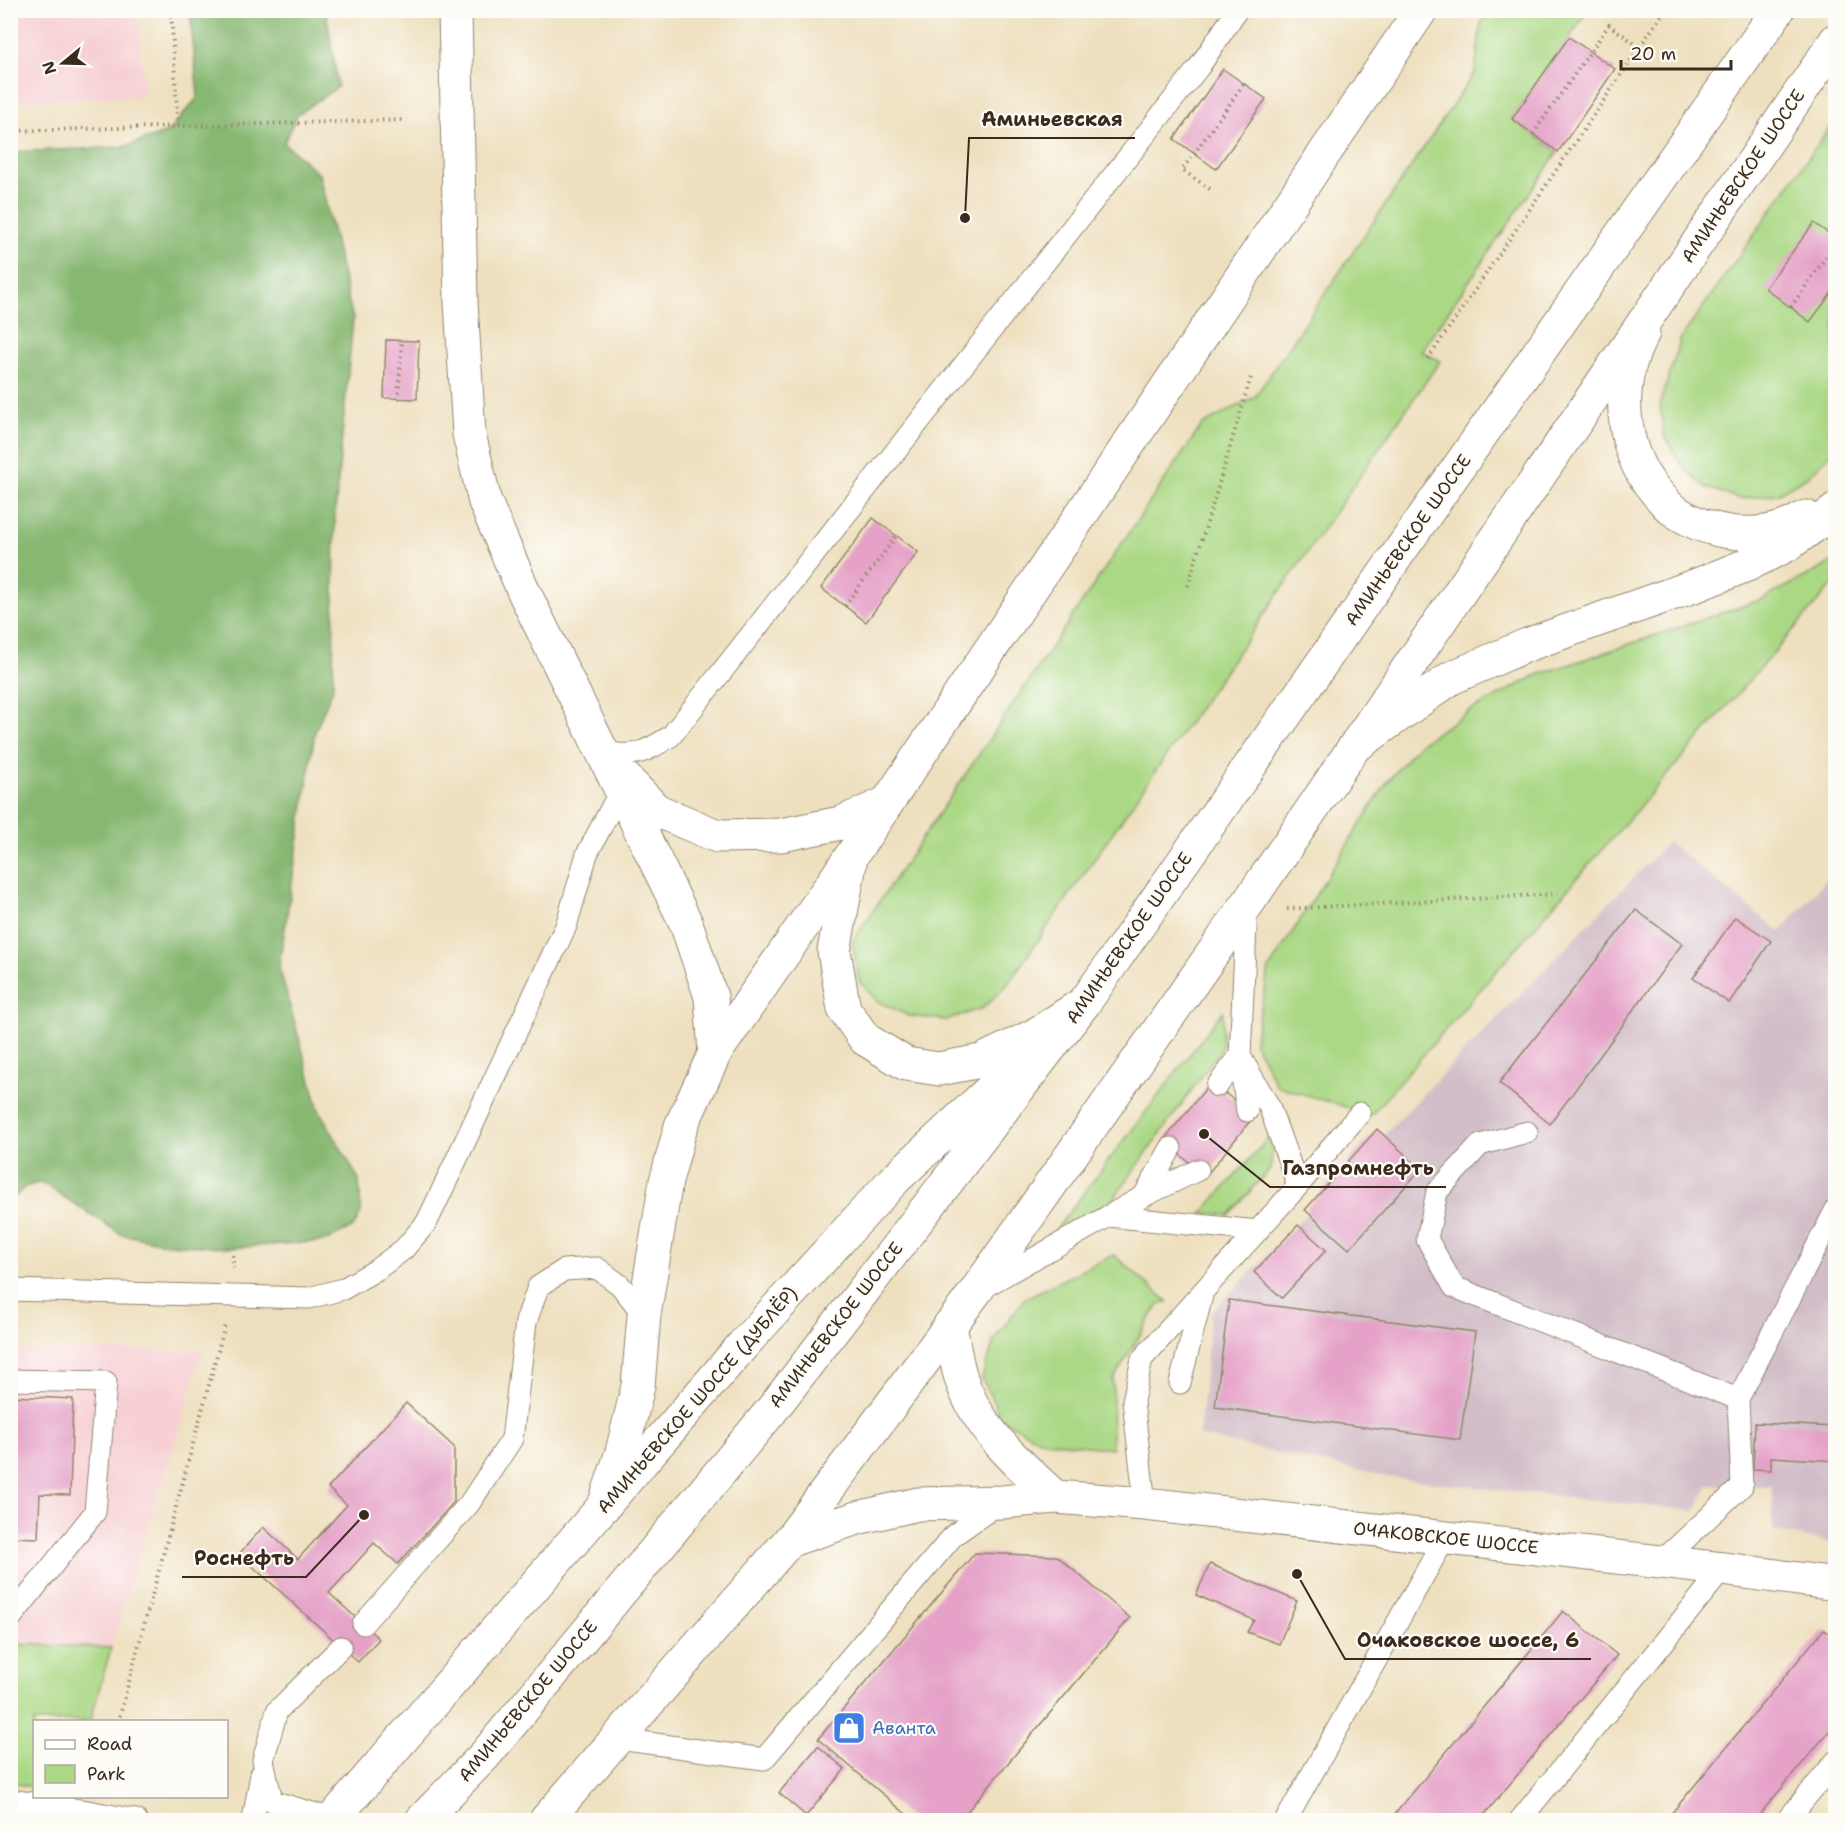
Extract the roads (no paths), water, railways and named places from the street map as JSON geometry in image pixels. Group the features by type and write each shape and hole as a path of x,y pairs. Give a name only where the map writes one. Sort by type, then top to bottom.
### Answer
{"street":[{"path":"455,10 461,302 469,434 485,502 524,592 686,923 711,997 715,1053"},
{"path":"604,1506 622,1452 638,1386 644,1316 666,1181 681,1126 715,1053 852,855 1421,10"},
{"name":"АМИНЬЕВСКОЕ ШОССЕ","path":"422,1821 485,1755 771,1411 1085,1002 1778,10"},
{"name":"АМИНЬЕВСКОЕ ШОССЕ","path":"546,1821 790,1539 976,1291 1248,903 1836,40"},
{"path":"1671,282 1637,344 1624,392 1628,441 1646,480 1671,508 1710,529 1746,534 1784,528 1826,507 1836,499"},
{"path":"1354,748 1451,678 1527,645 1747,565 1789,544 1836,510"},
{"path":"603,752 656,810 717,836 781,835 841,823 887,802"},
{"path":"852,855 834,951 844,1009 865,1039 906,1064 939,1069 981,1061 1035,1035 1085,1002"},
{"name":"АМИНЬЕВСКОЕ ШОССЕ (ДУБЛЁР)","path":"323,1817 604,1506 743,1345 894,1180 1085,1002"},
{"path":"950,1325 959,1372 975,1411 1014,1460 1055,1497"},
{"name":"ОЧАКОВСКОЕ ШОССЕ","path":"790,1539 858,1518 918,1504 1002,1502 1055,1497 1145,1504 1723,1569 1836,1584"}],"lane":[{"path":"603,752 625,756 646,752 671,736 1199,67 1237,10"},
{"path":"10,1290 233,1294 309,1298 343,1289 376,1270 404,1249 427,1222 566,926 587,854 621,789"},
{"path":"1248,903 1240,1056 1248,1111"},
{"path":"1217,1086 1240,1056"},
{"path":"1240,1056 1269,1106 1298,1186"},
{"path":"1145,1504 1133,1401 1142,1359 1298,1186 1360,1113"},
{"path":"1527,1132 1480,1145 1437,1192 1427,1239 1454,1287 1738,1399"},
{"path":"1144,1196 1171,1148"},
{"path":"976,1291 1144,1196 1198,1170"},
{"path":"1661,1562 1742,1486 1738,1399 1836,1209"},
{"path":"1108,1216 1258,1231"},
{"path":"363,1623 469,1504 512,1439 526,1322 537,1287 564,1270 597,1268 620,1285 644,1316"},
{"path":"1180,1383 1202,1293"},
{"path":"10,1380 106,1382 95,1512 10,1619"},
{"path":"619,1739 764,1759 954,1535 1002,1502"},
{"path":"1286,1821 1445,1538"},
{"path":"1520,1821 1723,1569"},
{"path":"254,1821 263,1760 277,1711 341,1647"},
{"path":"263,1760 272,1801 323,1817"},
{"path":"1787,1821 1836,1761"},
{"path":"10,1800 93,1812 136,1821"},
{"path":"280,1821 323,1817"}],"place":[{"name":"Аминьевская","path":"965,218"},
{"name":"Газпромнефть","path":"1204,1134"},
{"name":"Роснефть","path":"364,1515"},
{"name":"Очаковское шоссе, 6","path":"1297,1574"},
{"name":"Аванта","path":"849,1728"}]}
